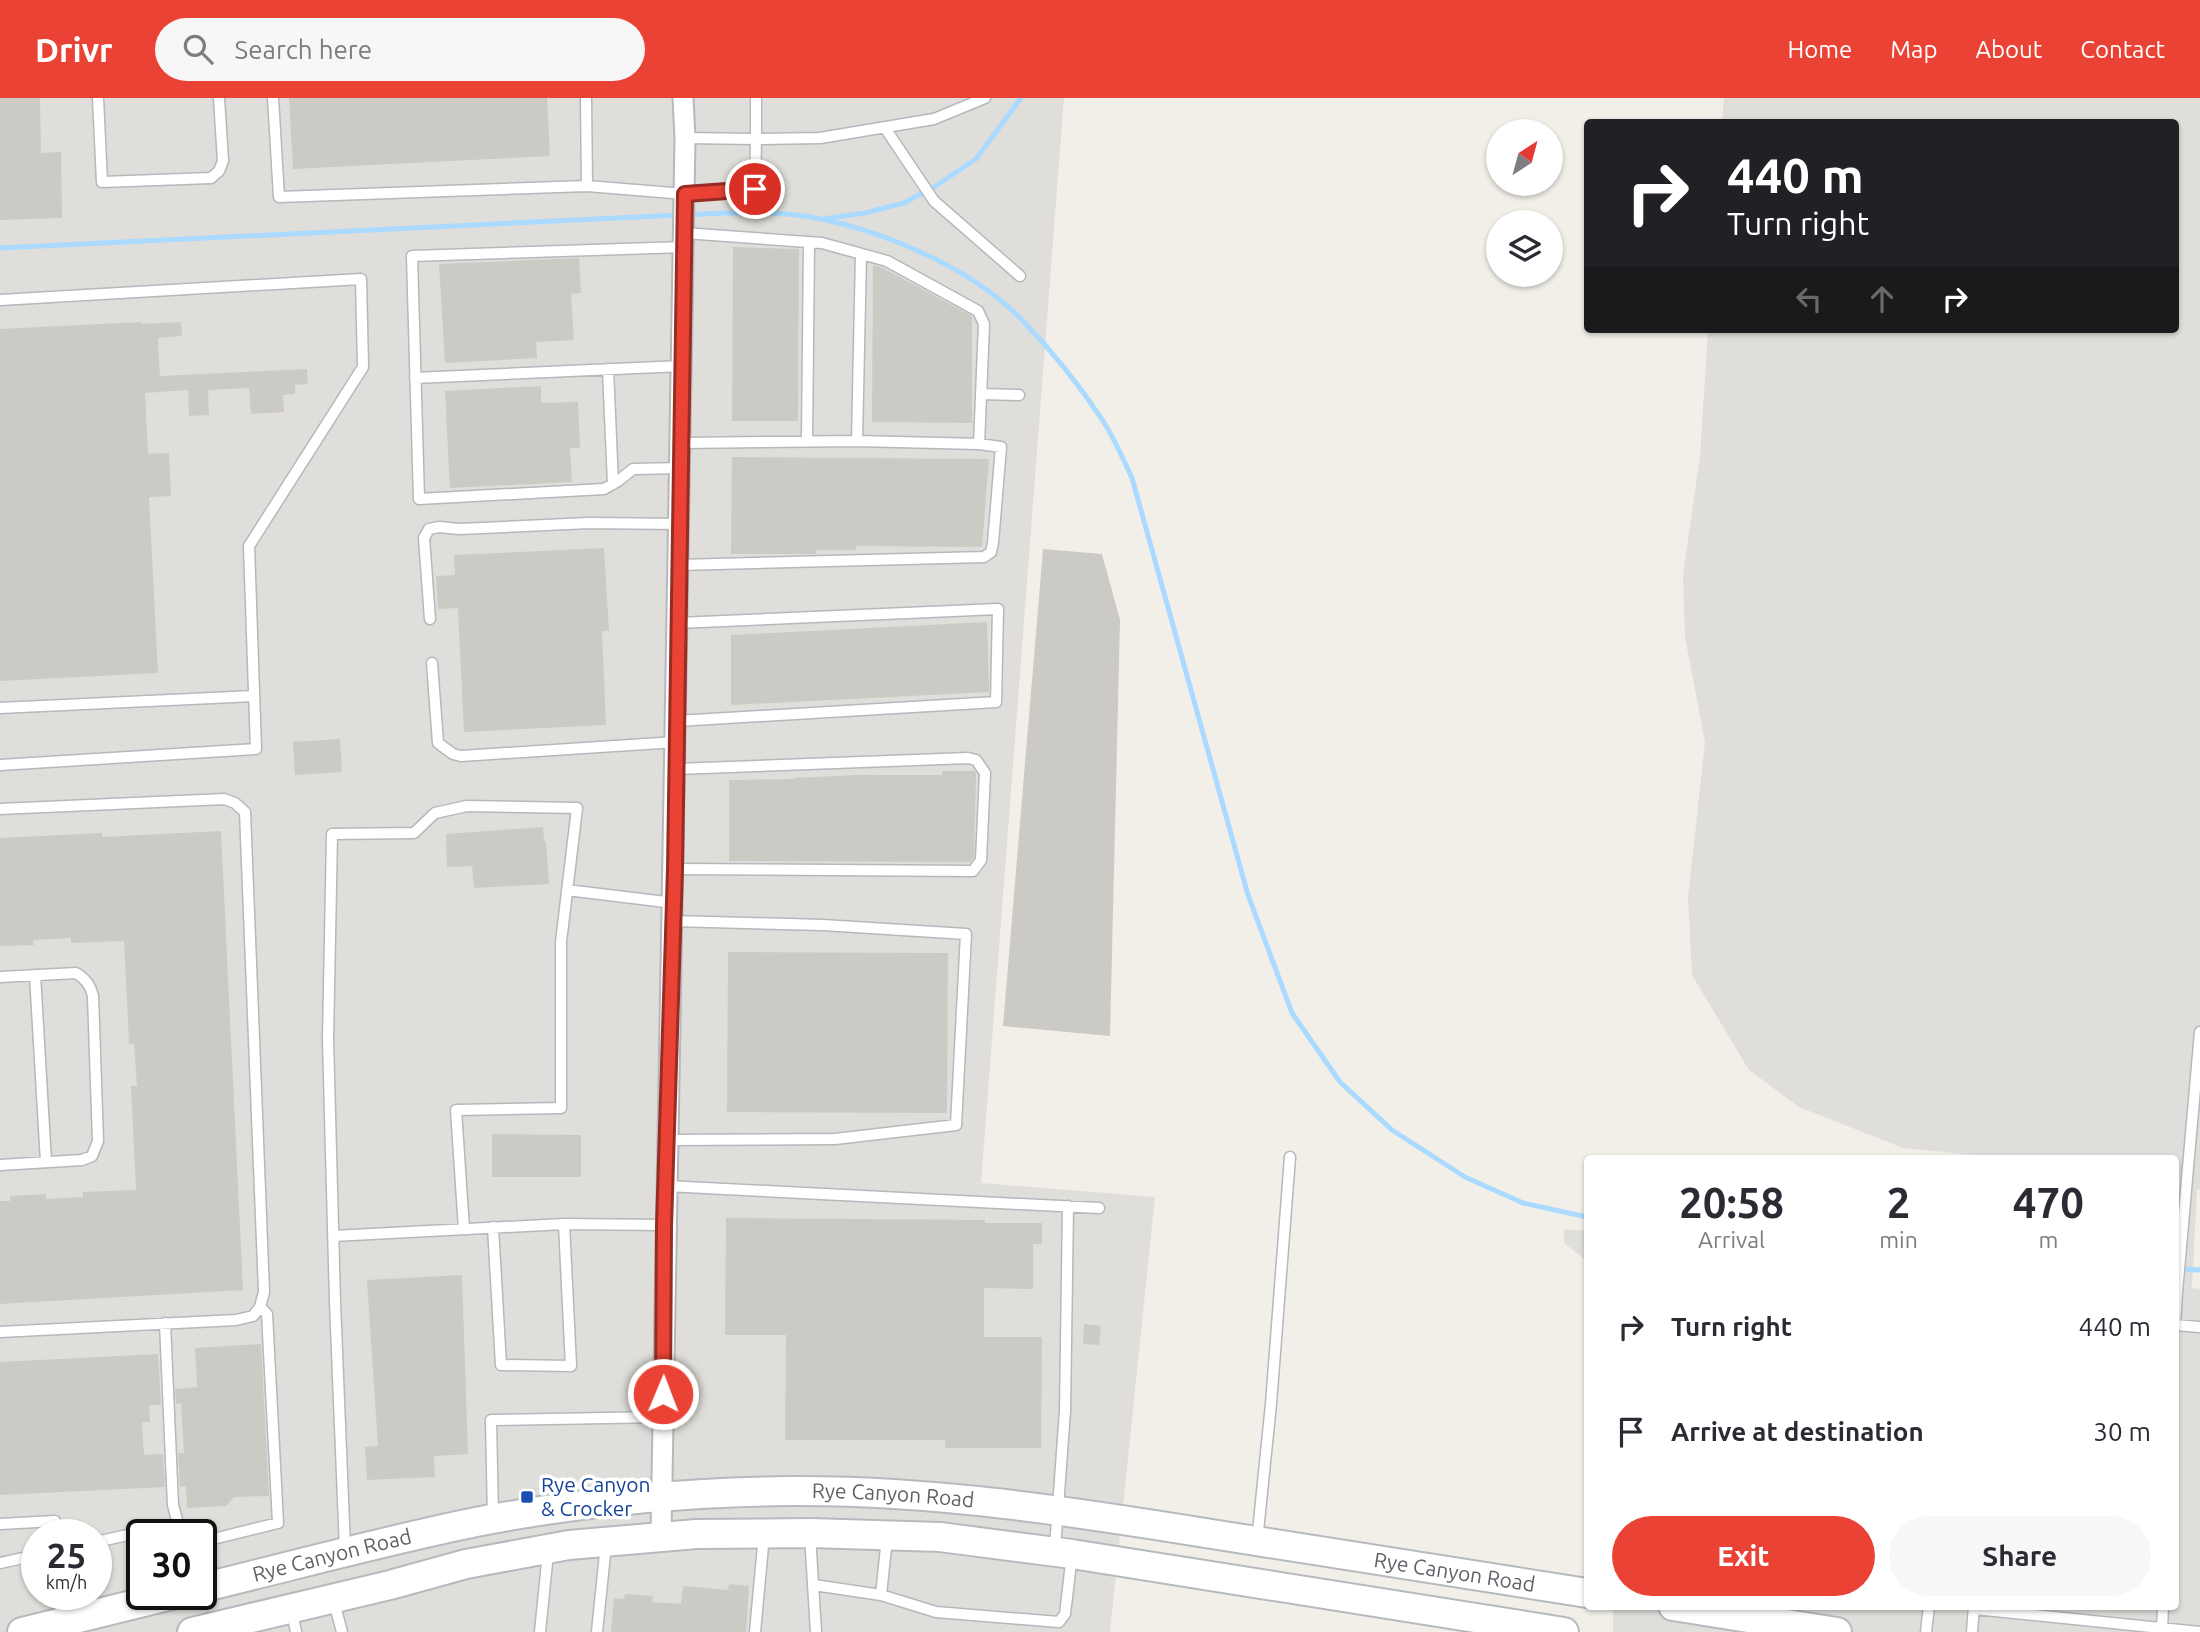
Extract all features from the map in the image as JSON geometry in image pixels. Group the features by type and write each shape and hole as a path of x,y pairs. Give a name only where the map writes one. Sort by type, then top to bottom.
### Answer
{"main road":[{"name":"Rye Canyon Road","path":"217,1584 493,1520 661,1497 789,1491 939,1496 1059,1510 1584,1593"},
{"name":"Rye Canyon Road","path":"192,1632 293,1620 334,1598 466,1564 548,1549 661,1536 810,1532 940,1537 1063,1553 1564,1632"},
{"path":"22,1632 126,1606"},
{"path":"1735,1611 1770,1614 1836,1632"}],"street":[{"path":"661,1536 664,1226 677,741 685,194 683,98"}],"lane":[{"path":"98,98 102,182 211,178 219,171 223,161 219,98"},
{"path":"273,98 279,197 587,186 685,194 755,189 756,98"},
{"path":"586,98 587,186"},
{"path":"685,138 820,138 934,120 985,98"},
{"path":"885,128 930,195 1020,276"},
{"path":"680,468 633,469 604,489 419,499 412,256 684,240 809,242 887,261 978,311 984,324 979,444"},
{"path":"807,441 809,242"},
{"path":"857,440 862,254"},
{"path":"0,300 361,279 363,368 249,546 256,749 0,765"},
{"path":"415,378 682,366"},
{"path":"608,369 613,484"},
{"path":"981,394 1019,395"},
{"path":"679,565 984,556 991,552 993,544 1001,447 857,440 681,443"},
{"path":"430,619 424,538 429,529 589,523 680,524"},
{"path":"677,721 996,702 998,609 678,623"},
{"path":"432,663 438,743 453,754 474,755 677,741"},
{"path":"0,708 254,696"},
{"path":"675,869 973,871 981,860 985,773 981,764 968,758 676,769"},
{"path":"0,809 223,799 235,803 245,812 264,1292 260,1307 253,1317 236,1320 0,1332"},
{"path":"346,1553 328,1039 332,834 414,833 435,814 467,806 577,808 561,942 561,1108 456,1110 464,1229"},
{"path":"567,890 673,912 967,934 956,1125 835,1139 667,1140"},
{"path":"0,977 76,973 85,978 93,996 98,1141 92,1156 82,1160 0,1165"},
{"path":"35,975 46,1162"},
{"path":"2179,1260 2200,1032"},
{"path":"1257,1541 1271,1404 1290,1157"},
{"path":"666,1186 1099,1208"},
{"path":"814,1585 881,1595 936,1612 1059,1622 1065,1614 1059,1510 1065,1411 1068,1206"},
{"path":"333,1237 564,1224 664,1226"},
{"path":"493,1227 501,1365 571,1366 564,1224"},
{"path":"217,1538 278,1523 267,1314 260,1307"},
{"path":"166,1323 173,1506 176,1519"},
{"path":"2179,1325 2200,1326"},
{"path":"493,1520 491,1420 663,1417"},
{"path":"0,1524 21,1523"},
{"path":"810,1532 816,1632"},
{"path":"755,1632 764,1533"},
{"path":"881,1595 888,1534"},
{"path":"597,1632 606,1541"},
{"path":"540,1632 548,1549"},
{"path":"0,1563 21,1558"},
{"path":"334,1598 342,1632"},
{"path":"1926,1632 1929,1610"},
{"path":"1972,1632 1974,1610"},
{"path":"1991,1610 2200,1632"},
{"path":"2162,1610 2162,1630"}],"shaded area":[{"path":"0,98 1064,98 981,1183 1155,1197 1110,1632 0,1632"},
{"path":"1724,98 2200,98 2200,1189 2197,1189 2192,1288 2200,1289 2200,1632 1613,1632 1613,1610 2179,1610 2179,1155 1975,1155 1903,1148 1799,1107 1749,1070 1692,975 1688,898 1705,742 1685,637 1683,575 1700,456 1708,333 2179,333 2179,119 1722,119"},
{"path":"1564,1229 1584,1231 1584,1259 1564,1243"}],"building":[{"path":"0,98 40,98 41,153 61,152 62,218 0,220"},
{"path":"289,98 547,98 550,156 293,169"},
{"path":"733,247 799,249 798,421 732,421"},
{"path":"579,258 581,293 571,294 574,340 536,342 537,358 445,363 439,264"},
{"path":"873,265 972,316 972,423 872,422"},
{"path":"181,322 182,336 158,338 160,376 307,369 308,384 295,385 295,394 283,395 284,412 251,414 249,388 208,390 209,415 189,416 188,390 145,393 148,454 169,453 171,496 149,497 158,673 0,681 0,329"},
{"path":"541,386 541,403 578,402 580,448 570,448 572,482 450,488 445,391"},
{"path":"732,457 989,459 982,547 856,546 856,550 816,550 816,554 731,554"},
{"path":"604,548 609,631 602,631 606,725 464,732 458,608 438,609 436,576 455,575 454,555"},
{"path":"1043,549 1102,554 1120,620 1110,1036 1003,1026"},
{"path":"987,622 989,692 731,705 731,635"},
{"path":"340,739 342,772 295,775 293,742"},
{"path":"942,771 975,771 976,774 974,857 970,862 729,861 729,780 942,775"},
{"path":"543,827 549,884 474,888 472,866 447,867 446,834"},
{"path":"221,831 243,1290 0,1304 0,1201 10,1201 10,1196 46,1194 46,1199 83,1197 83,1192 136,1190 131,1086 137,1086 134,1044 129,1044 124,941 71,943 71,938 33,940 34,945 0,946 0,838 102,833 102,837"},
{"path":"728,952 948,953 947,1113 727,1112"},
{"path":"492,1134 581,1135 581,1177 492,1177"},
{"path":"726,1218 1042,1223 1042,1244 1033,1244 1033,1289 984,1288 984,1337 1042,1337 1041,1448 945,1448 945,1440 785,1440 786,1335 725,1335"},
{"path":"462,1275 468,1454 434,1456 435,1477 367,1480 365,1447 378,1446 367,1280"},
{"path":"1084,1324 1101,1326 1099,1345 1083,1344"},
{"path":"261,1344 269,1496 234,1497 226,1506 187,1508 186,1486 180,1487 178,1453 184,1453 181,1403 176,1404 175,1389 197,1387 195,1348"},
{"path":"158,1354 161,1405 149,1405 150,1422 142,1422 144,1455 163,1454 165,1487 0,1495 0,1362"},
{"path":"729,1584 749,1586 746,1632 611,1632 614,1598 624,1599 625,1594 653,1596 652,1602 681,1604 683,1586 728,1590"}],"waterway":[{"path":"823,219 865,213 904,203 934,187 976,159 1021,98"},
{"path":"688,215 772,213 821,219 875,234 930,256 956,270 1003,303 1044,344 1103,421 1132,478 1248,895 1292,1013 1340,1082 1392,1130 1465,1177 1523,1203 1584,1216"},
{"path":"0,248 679,215"},
{"path":"2179,1269 2200,1270"}],"place":[{"name":"Rye Canyon & Crocker","path":"527,1497"}],"route":[{"path":"663,1394 664,1226 675,869 685,194 755,189"}]}
